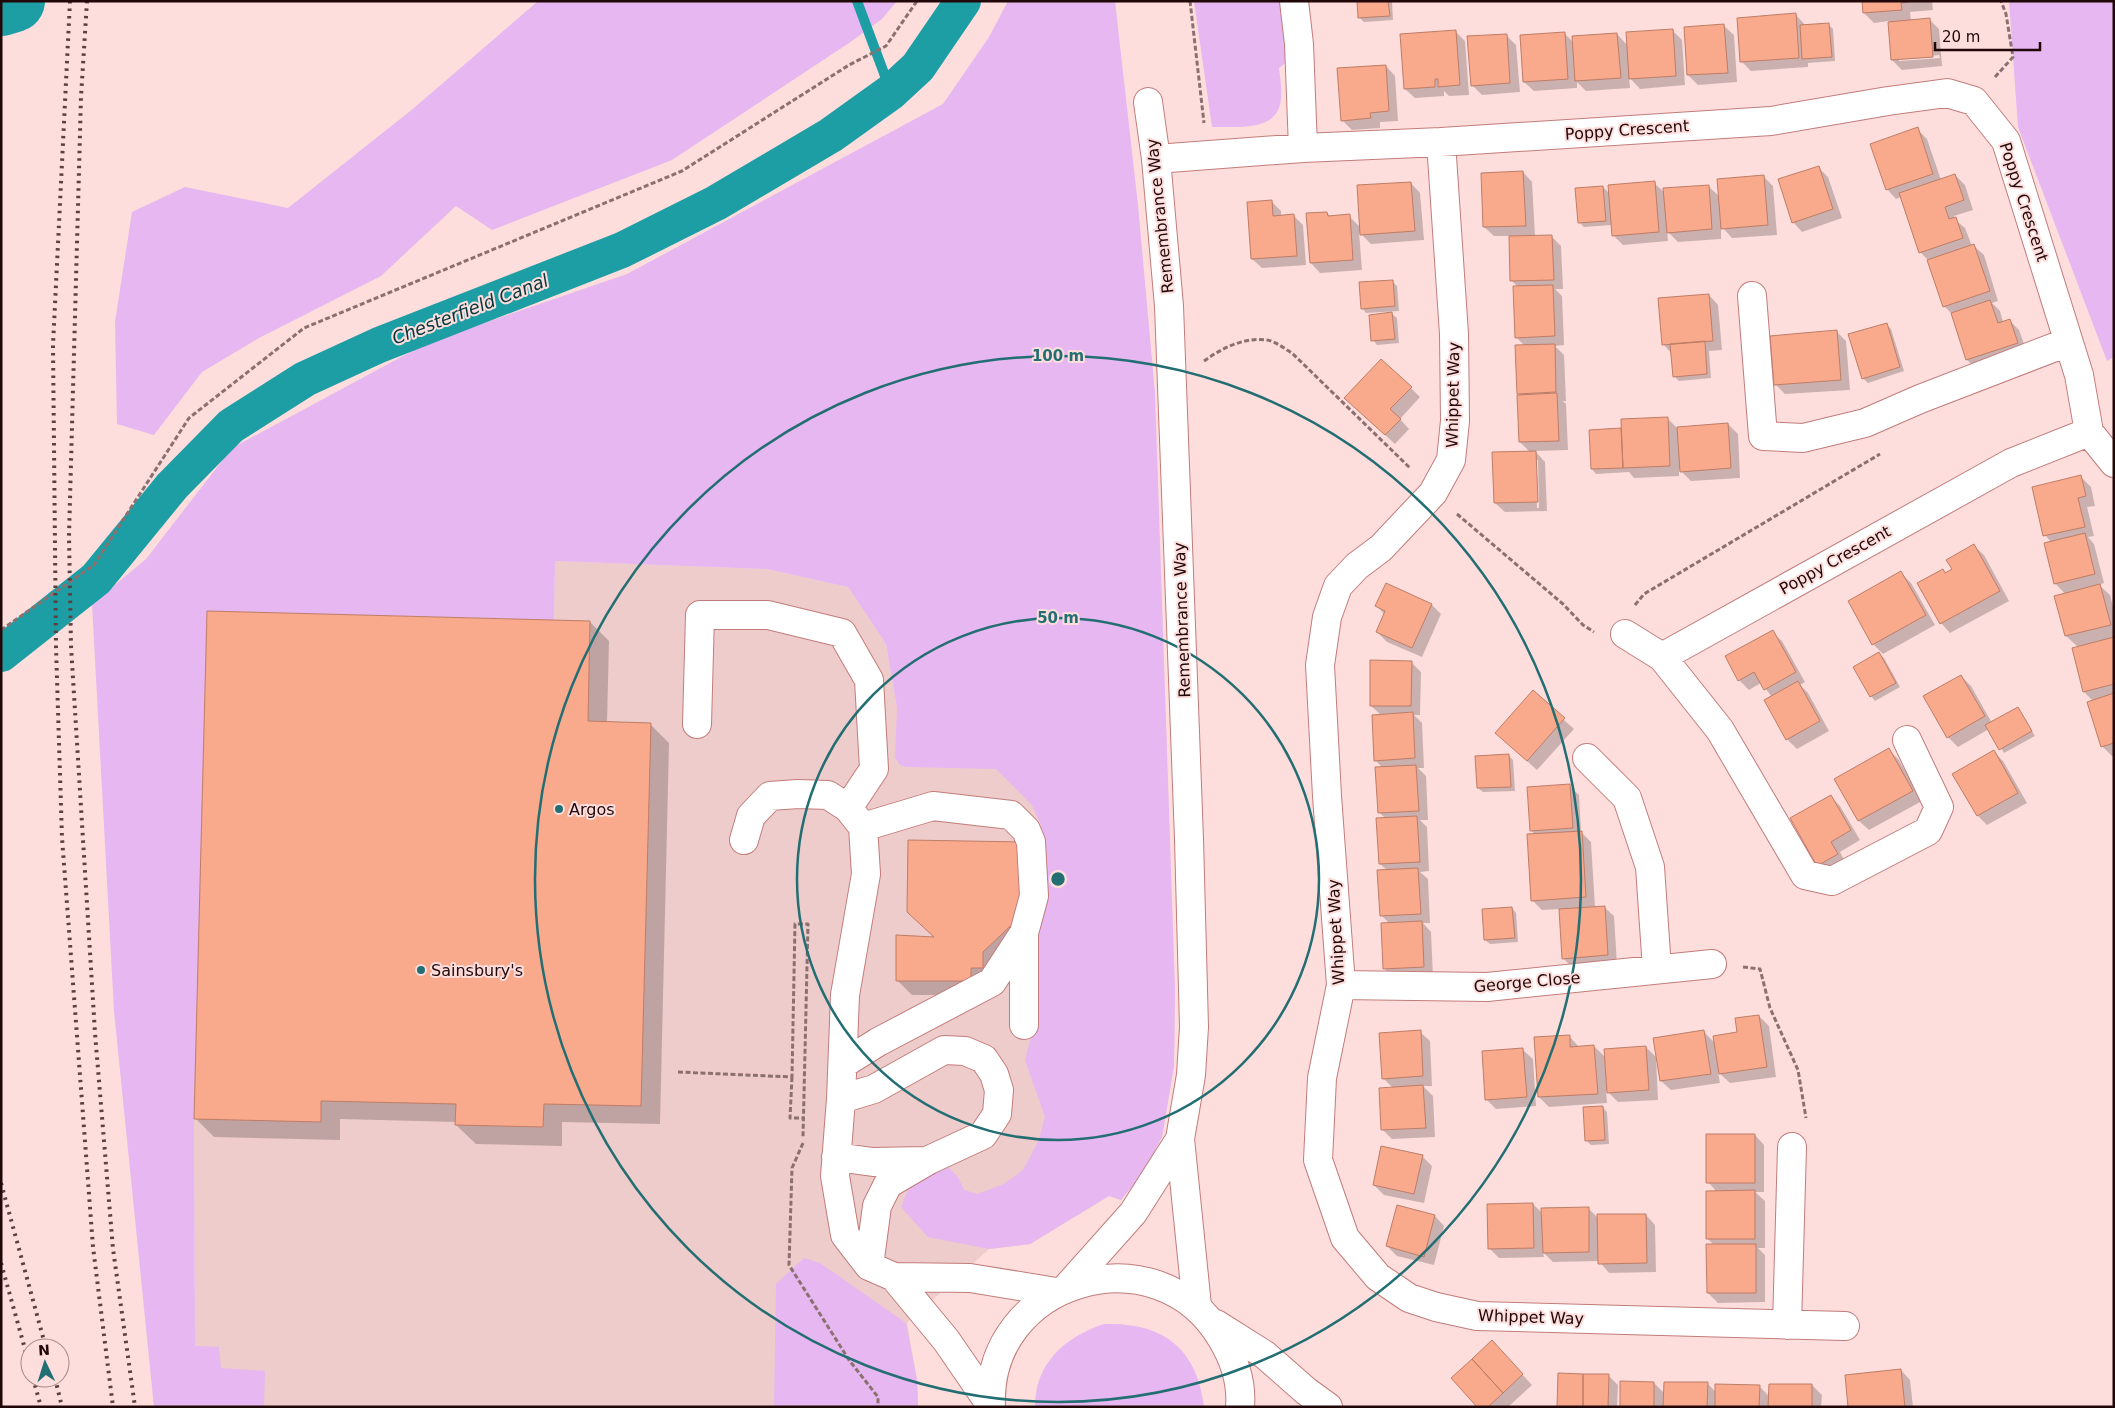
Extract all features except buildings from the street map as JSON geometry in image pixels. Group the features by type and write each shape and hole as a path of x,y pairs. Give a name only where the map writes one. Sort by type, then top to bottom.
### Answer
{"main road":[{"path":"1294,1 1299,44 1303,148"},
{"name":"Poppy Crescent","path":"1156,159 1303,148 1441,142 1771,121 1947,93 1974,101 2006,141 2079,375 2089,432 2002,468 1662,657"},
{"name":"Remembrance Way","path":"1148,102 1156,159 1170,306 1189,839 1194,1027 1191,1075 1180,1139 1204,1314"},
{"name":"Whippet Way","path":"1441,142 1454,334 1455,421 1451,460 1433,493 1381,548 1357,566 1338,586 1327,617 1320,665 1327,796 1341,985 1322,1078 1318,1160 1345,1238 1378,1277 1409,1298 1436,1307 1477,1316 1845,1326"},
{"path":"1752,296 1762,436 1802,438 1865,423 1920,399 2068,342"},
{"path":"2089,432 2114,463"},
{"path":"697,724 700,615 768,615 842,633 869,680 874,769 855,818 866,874 845,995 841,1099 835,1176 845,1235 869,1266 894,1277 970,1278 1062,1289"},
{"path":"1612,635 1662,657 1720,730 1805,875 1832,881 1928,831 1939,808 1907,740"},
{"path":"1587,758 1627,798 1630,806 1650,867 1657,970"},
{"path":"744,840 751,816 770,796 798,794 828,795 855,818 933,806 1011,815 1026,830 1031,842 1034,896 1024,933 1024,1025"},
{"path":"842,1064 878,1042 992,982 1024,933"},
{"name":"George Close","path":"1341,985 1487,987 1712,964"},
{"path":"841,1099 874,1089 895,1075 944,1050 965,1051 984,1059 994,1074 999,1090 997,1114 983,1135 929,1160 888,1184 876,1206 869,1266"},
{"name":"Remembrance Way","path":"1062,1289 1133,1213 1180,1139"},
{"path":"1787,1324 1792,1147"},
{"path":"836,1157 874,1162 929,1160"},
{"path":"894,1277 946,1340 990,1405"},
{"path":"990,1405 993,1376 1002,1351 1015,1327 1034,1307 1062,1289 1100,1278 1135,1278 1167,1288 1265,1355 1306,1391 1328,1407"},
{"path":"1204,1314 1233,1357 1241,1396 1240,1407"}],"path":[{"path":"1,630 94,565 189,418 304,328 682,171 849,64 886,46 917,1"},
{"path":"1190,1 1208,156"},
{"path":"1974,101 2013,57 2006,14 2000,1"},
{"path":"1172,384 1216,352 1237,342 1268,340 1292,353 1356,414 1433,493 1563,604 1583,625 1612,635"},
{"path":"1633,607 1644,594 1885,451"},
{"path":"804,1118 790,1118 795,924 808,924 804,1118 803,1144 792,1168 789,1265 849,1360 878,1397 878,1407"},
{"path":"1712,964 1760,969 1770,1008 1798,1070 1809,1134 1792,1147"},
{"path":"678,1072 792,1077"}],"shaded area":[{"path":"538,1 897,1 882,19 849,43 672,160 492,230 456,206 381,276 259,338 202,372 154,435 117,424 115,322 132,212 185,187 288,208 414,108"},
{"path":"1008,1 1115,1 1138,205 1155,393 1175,989 1174,1066 1162,1137 1143,1173 1121,1200 1109,1196 1030,1244 989,1249 928,1237 901,1207 910,1185 930,1168 948,1167 958,1177 964,1190 977,1194 1004,1184 1023,1170 1038,1142 1045,1117 1025,1060 1034,1026 1041,825 1032,805 996,769 906,767 900,765 895,758 897,708 886,644 848,587 767,569 555,561 554,620 207,611 194,1119 195,1346 219,1347 221,1368 265,1371 264,1407 154,1407 114,1011 92,604 146,559 232,448 429,342 627,274 943,104 989,37"},
{"path":"1194,1 1281,1 1288,61 1279,68 1281,96 1279,108 1274,116 1266,122 1245,127 1212,127"},
{"path":"2009,1 2114,1 2114,357 2107,361 2018,127"},
{"path":"555,561 767,569 848,587 886,644 897,708 991,707 1175,989 1174,1066 1162,1137 1121,1200 1109,1196 1030,1244 989,1249 907,1323 917,1380 918,1407 194,1407 194,1119 207,611 554,620"},
{"path":"804,1258 820,1263 906,1323 917,1380 918,1407 774,1407 776,1284"},
{"path":"1104,1324 1143,1328 1173,1342 1185,1354 1194,1368 1204,1407 1035,1407 1036,1391 1040,1377 1055,1354 1077,1336"}],"waterway":[{"path":"1,5 14,1"},
{"path":"857,1 891,92"},
{"name":"Chesterfield Canal","path":"1,654 96,579 172,486 231,426 305,379 379,345 622,250 716,203 831,135 891,92 918,67 963,1"}],"railway":[{"path":"70,1 53,345 56,647 62,838 93,1247 113,1407"},
{"path":"87,1 81,97 69,536 71,646 95,1033 113,1249 135,1407"},
{"path":"1,1183 43,1338"},
{"path":"1,1263 22,1338"},
{"path":"36,1388 41,1407"},
{"path":"57,1388 62,1407"}],"place":[{"name":"Argos","path":"559,809"},
{"name":"Sainsbury's","path":"421,970"}]}
